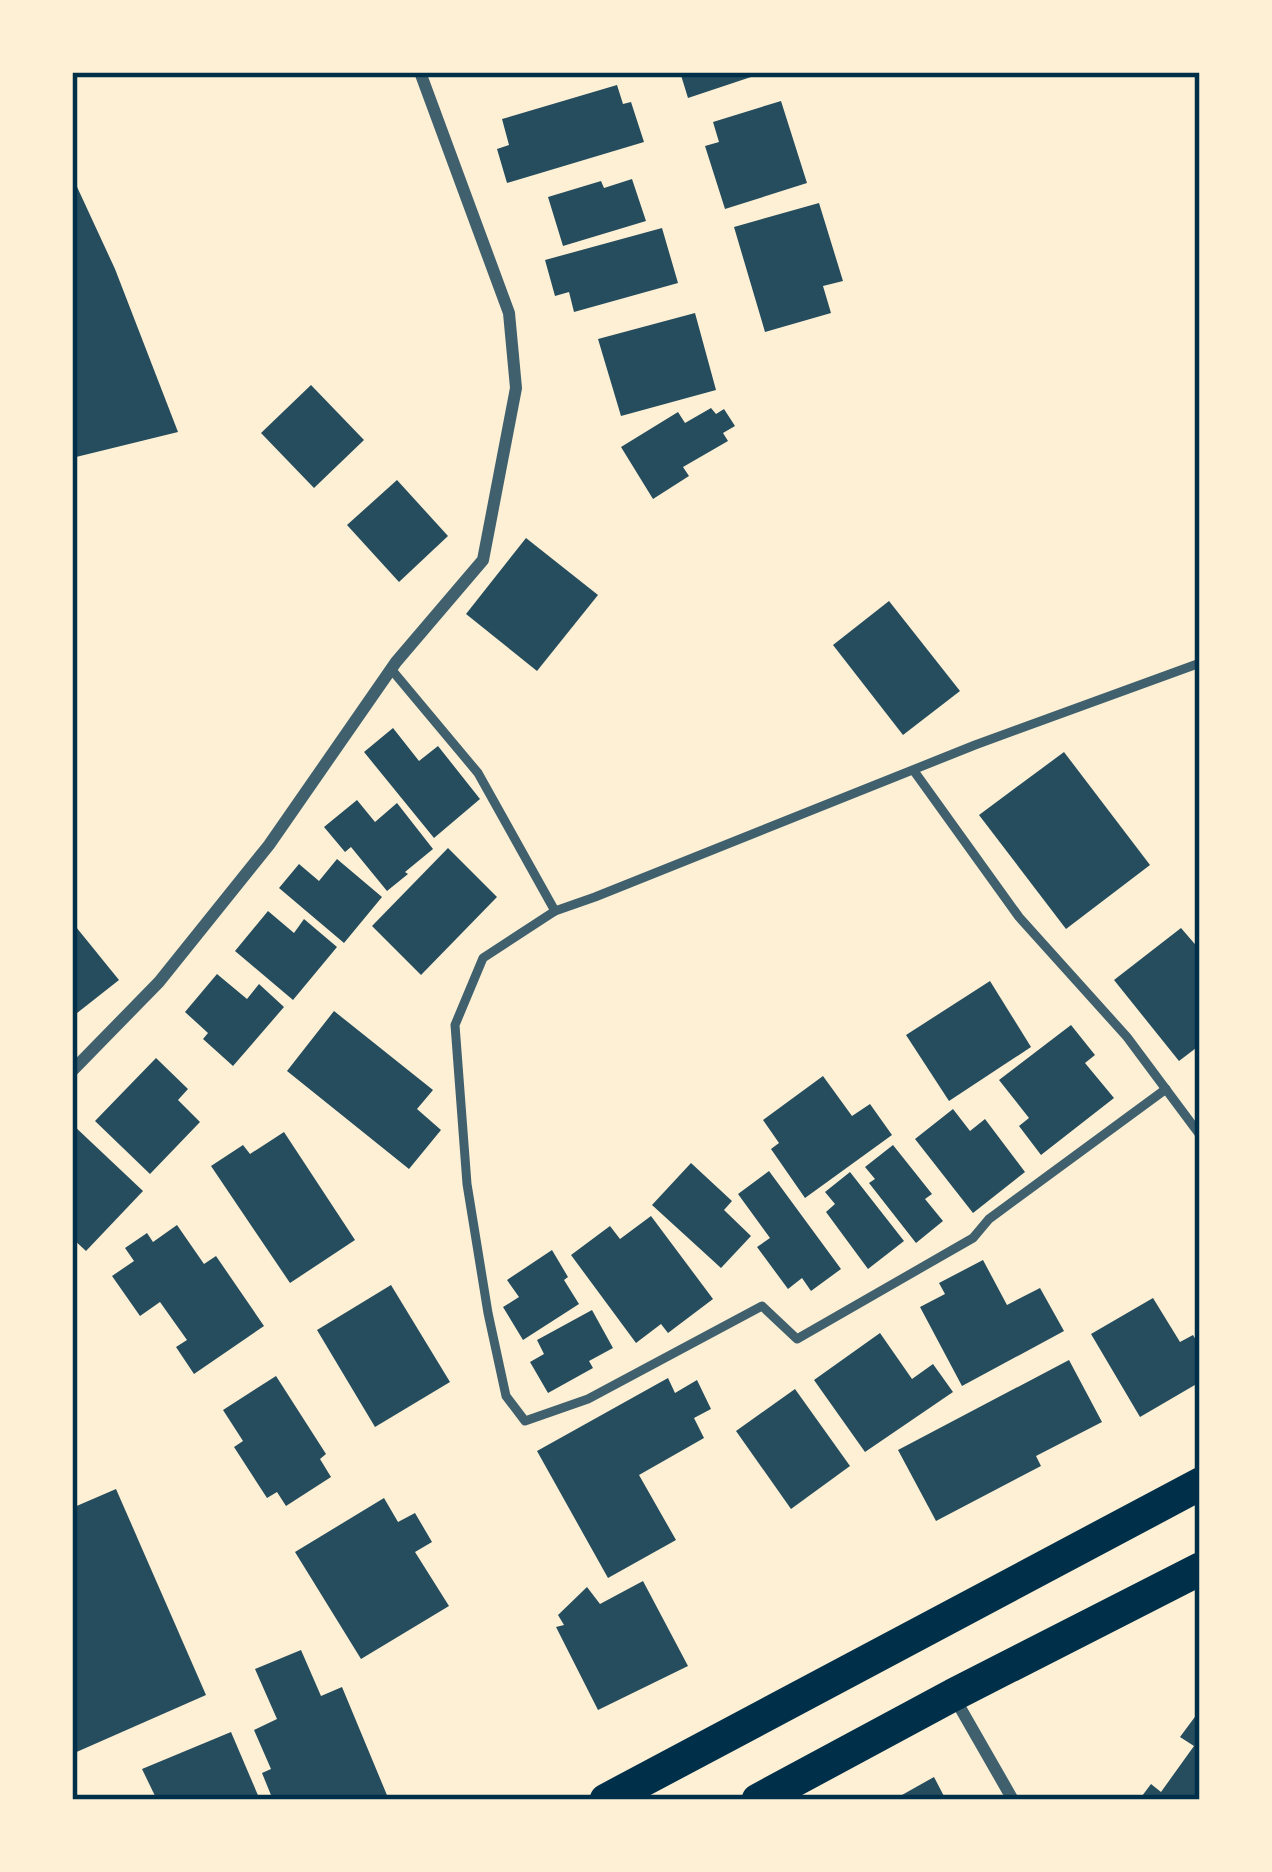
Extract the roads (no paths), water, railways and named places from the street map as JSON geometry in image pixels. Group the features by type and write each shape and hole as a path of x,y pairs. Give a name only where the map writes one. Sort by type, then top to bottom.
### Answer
{"highway":[{"path":"606,1800 1200,1484"},
{"path":"758,1800 1200,1569"}],"street":[{"path":"72,1071 159,982 269,845 391,669 483,560 517,388 509,313 420,72"},
{"path":"953,1695 1012,1800"}],"lane":[{"path":"1166,1089 989,1219 973,1238 797,1339 762,1306 588,1399 524,1420 506,1396 467,1184 455,1025 483,958 555,911 975,745 1200,663"},
{"path":"391,669 478,773 555,911"},
{"path":"914,771 1019,917 1127,1037 1200,1135"}]}
